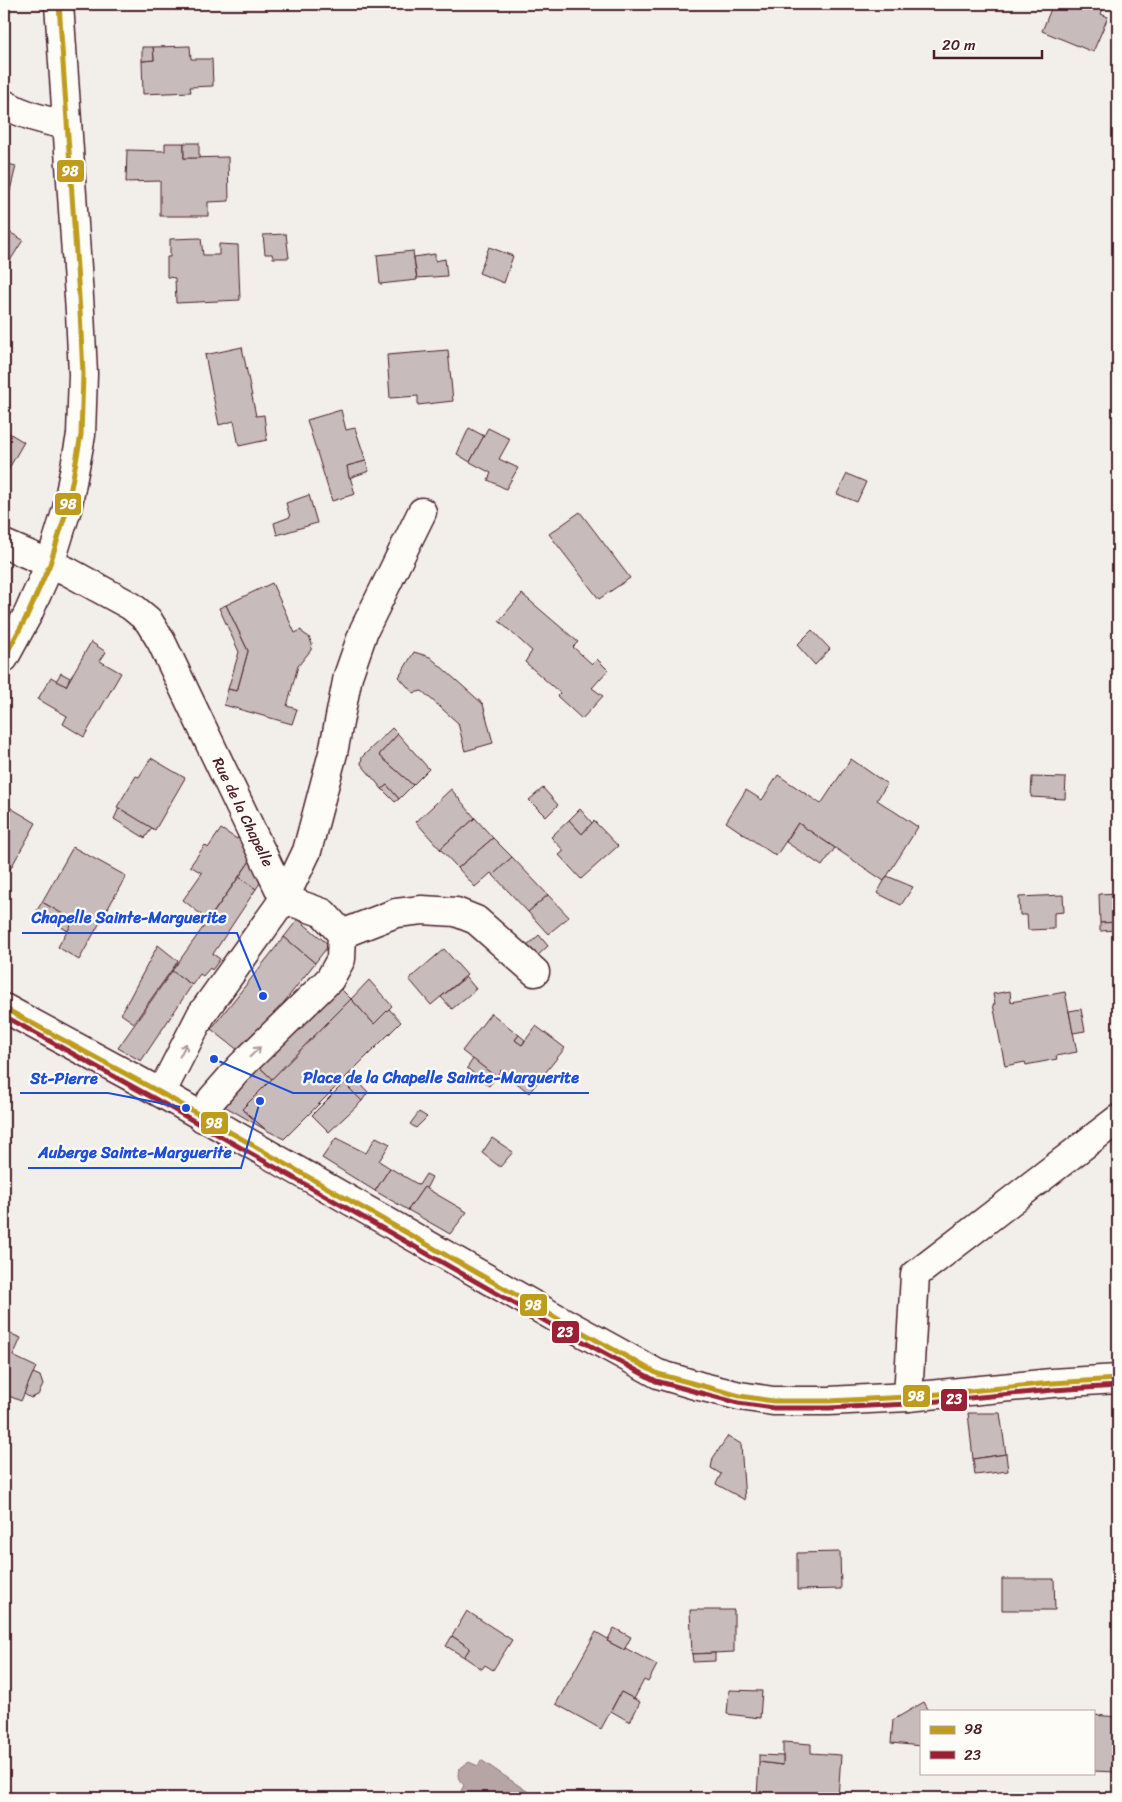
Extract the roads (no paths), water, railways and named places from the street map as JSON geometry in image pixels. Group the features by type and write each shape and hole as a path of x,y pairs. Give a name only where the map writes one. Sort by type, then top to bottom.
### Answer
{"street":[{"path":"4,658 28,614 50,564 67,509 82,436 83,374 59,4"},
{"path":"4,104 20,113 44,121 67,125"},
{"path":"161,1094 201,1015 284,899 307,851 332,753 348,676 364,630 422,512"},
{"name":"Rue de la Chapelle","path":"4,544 67,571 131,606 148,620 161,641 284,899"},
{"path":"203,1118 212,1098 241,1066 330,979 341,959 342,934 323,913 284,899"},
{"path":"342,934 396,913 422,910 456,912 476,920 535,972"},
{"path":"4,1008 161,1094 658,1374 732,1394 773,1401 829,1401 908,1397 1052,1383 1118,1379"},
{"path":"908,1397 915,1275 1118,1119"}],"place":[{"name":"Chapelle Sainte-Marguerite","path":"263,996"},
{"name":"Place de la Chapelle Sainte-Marguerite","path":"214,1059"},
{"name":"Auberge Sainte-Marguerite","path":"260,1101"},
{"name":"St-Pierre","path":"186,1108"}]}
